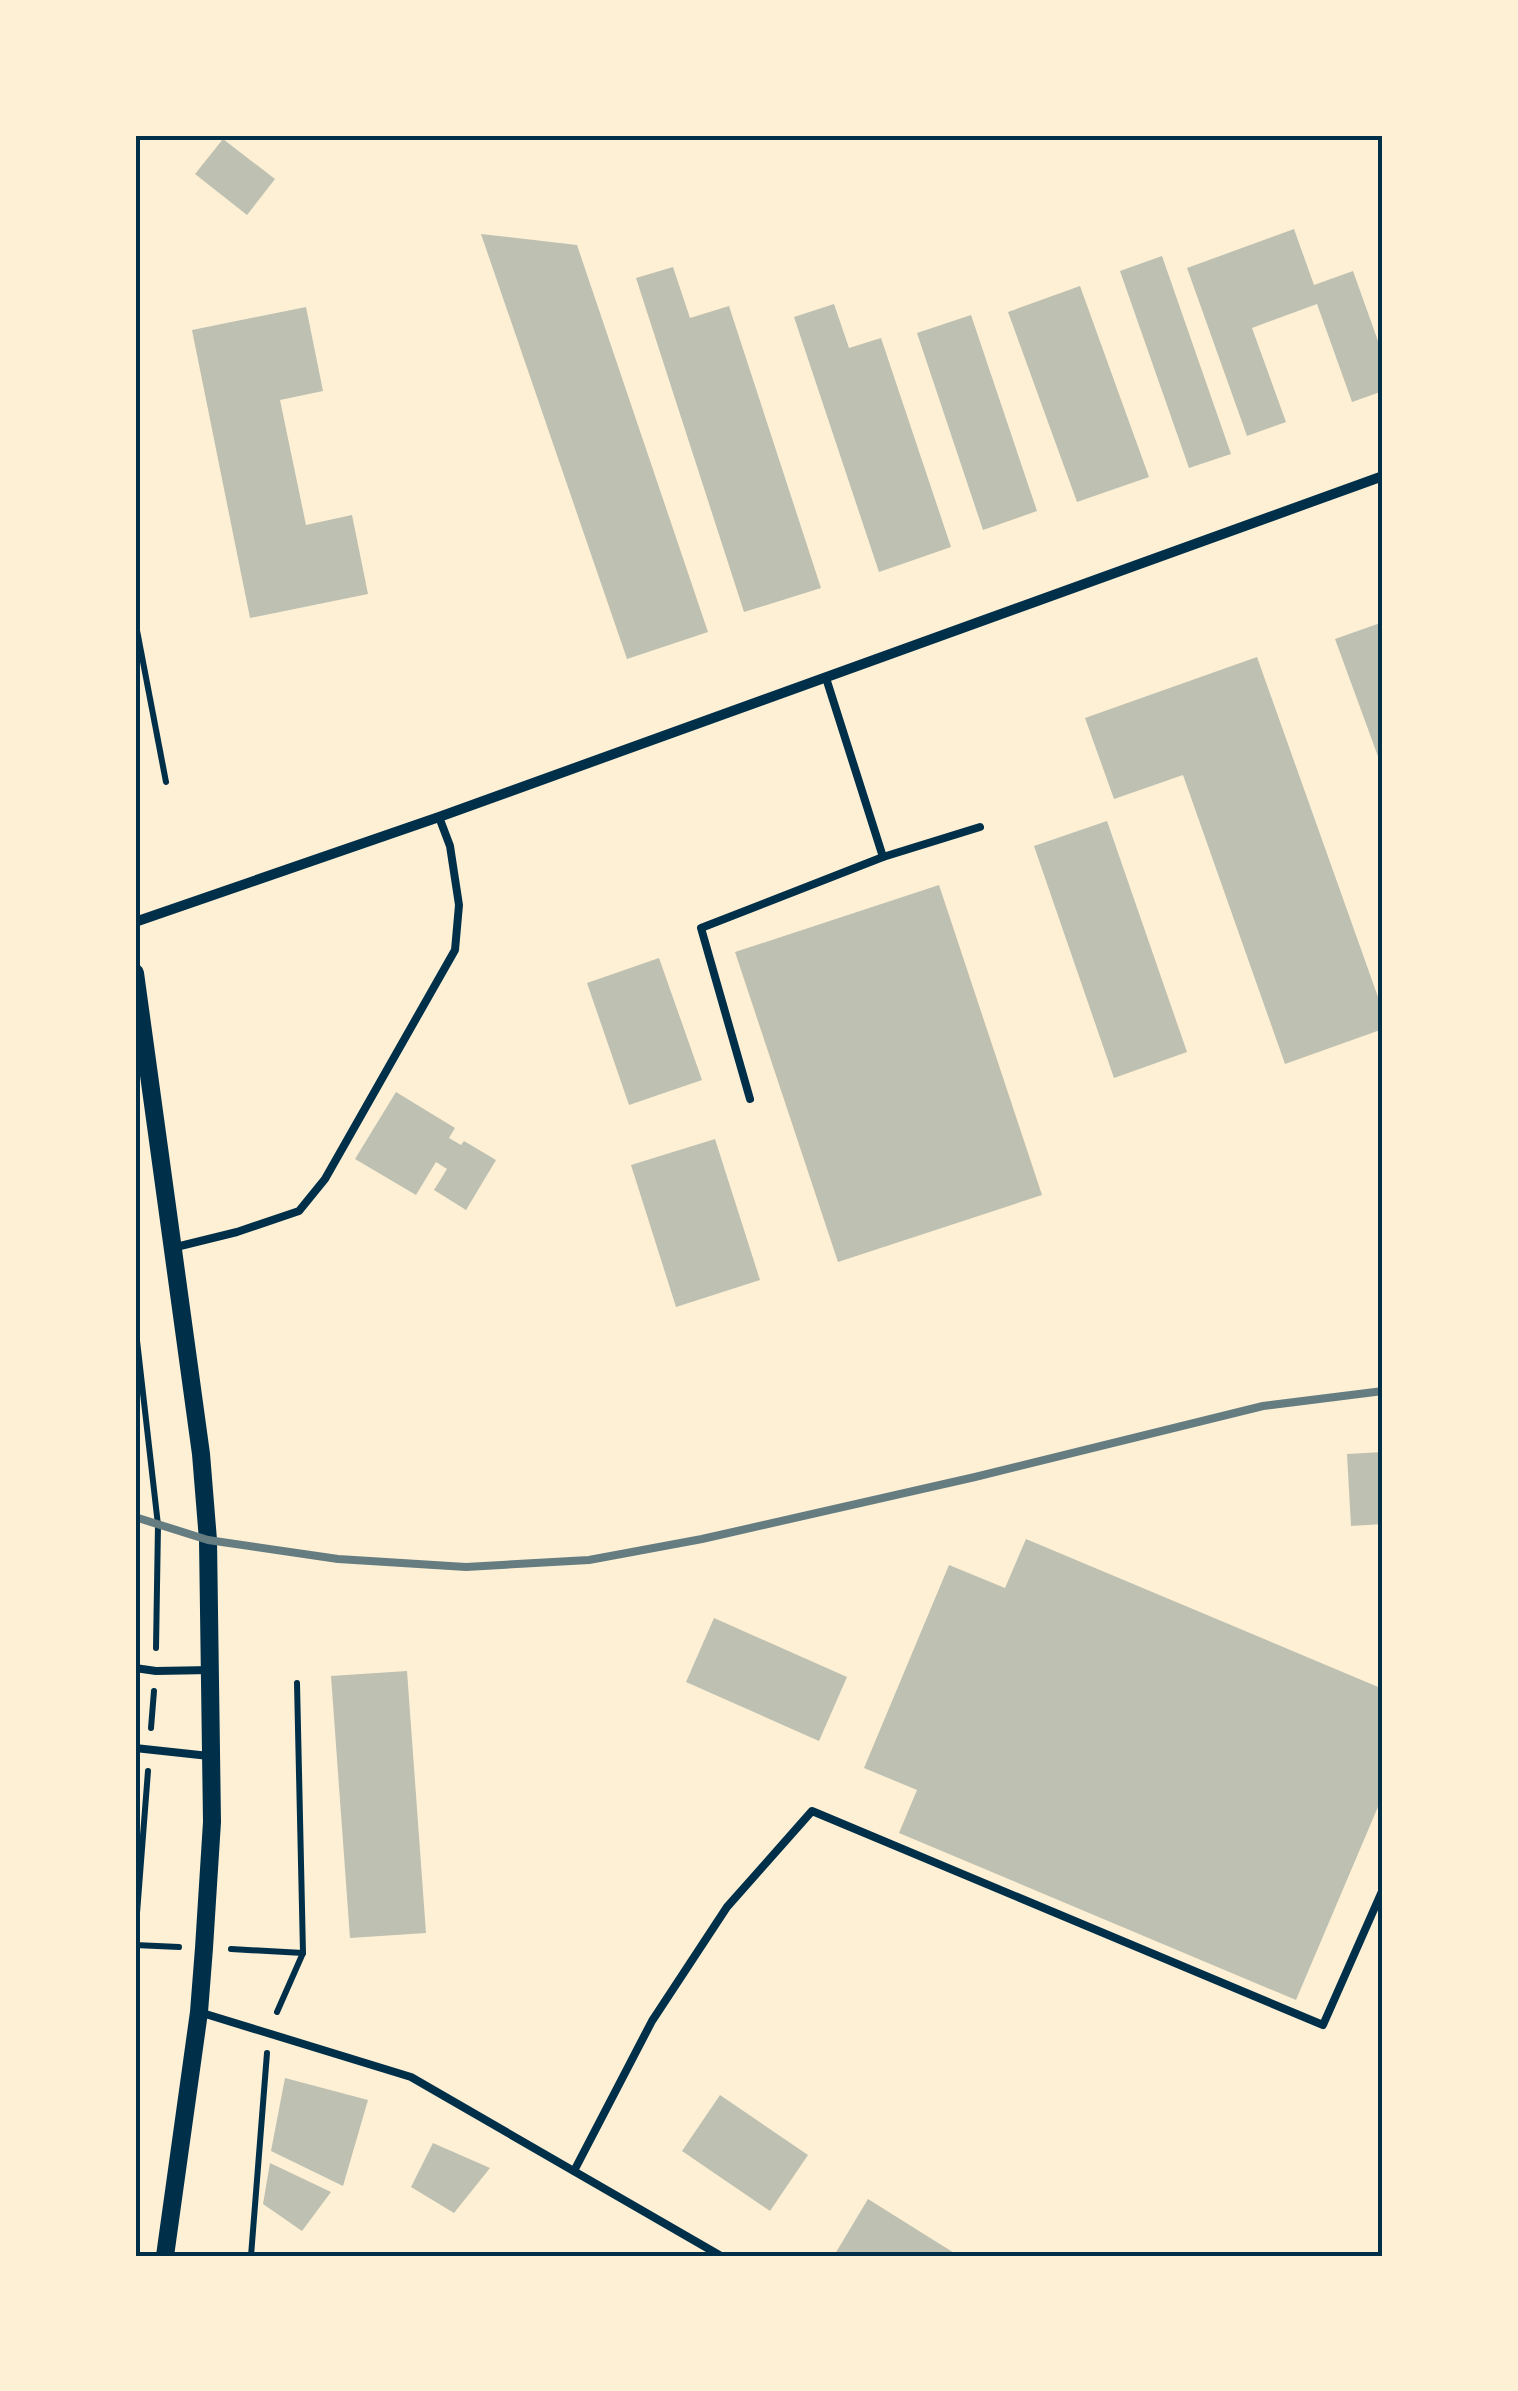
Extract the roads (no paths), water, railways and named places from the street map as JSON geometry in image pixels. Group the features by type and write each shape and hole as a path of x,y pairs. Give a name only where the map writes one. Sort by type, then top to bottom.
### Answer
{"street":[{"path":"135,922 439,817 1383,476"},
{"path":"135,972 202,1454 208,1540 212,1822 199,2012 165,2256"}],"lane":[{"path":"826,678 883,857"},
{"path":"172,1248 300,1211 325,1179 455,950 459,905 450,846 439,817"},
{"path":"750,1100 701,928 883,857 980,827"},
{"path":"135,1668 211,1670"},
{"path":"135,1748 209,1756"},
{"path":"574,2170 652,2022 727,1907 812,1811 1323,2025 1383,1889"},
{"path":"199,2012 411,2077 721,2256"}],"railway":[{"path":"135,1517 208,1540 338,1559 466,1567 589,1560 702,1539 975,1477 1263,1406 1383,1391"}]}
